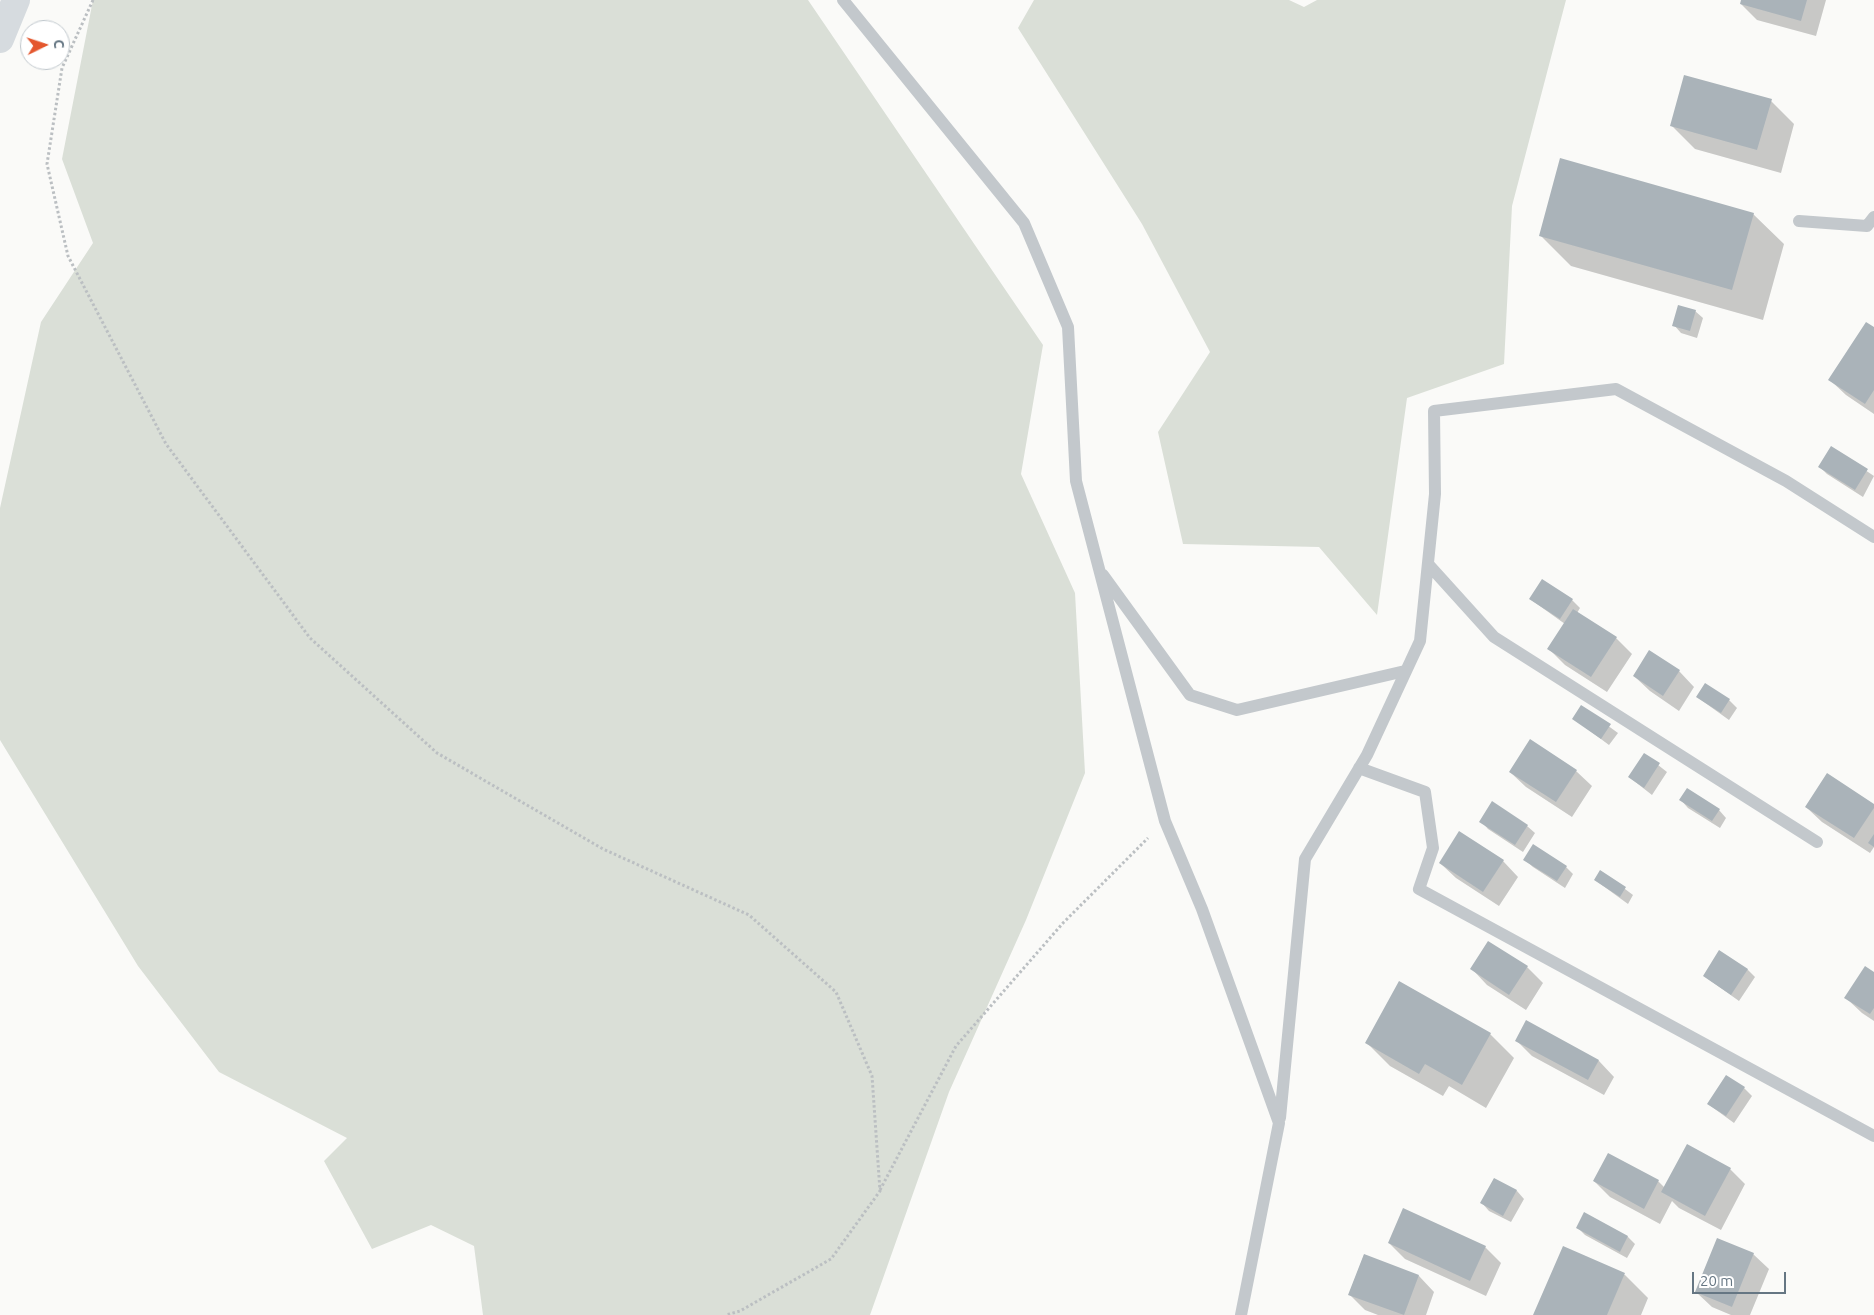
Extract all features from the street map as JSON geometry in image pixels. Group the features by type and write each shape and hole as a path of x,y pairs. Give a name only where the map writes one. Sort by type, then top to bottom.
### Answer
{"main road":[{"path":"0,39 16,0"}],"lane":[{"path":"843,0 1024,223 1068,327 1076,481 1165,821 1202,909 1279,1123"},
{"path":"1799,221 1867,226 1874,217"},
{"path":"1241,1315 1279,1123 1305,859 1360,768 1420,641 1435,494 1434,411 1616,389 1786,481 1874,537"},
{"path":"1428,564 1494,637 1817,842"},
{"path":"1099,569 1190,695 1237,710 1405,671"},
{"path":"1360,768 1425,792 1434,848 1419,889 1874,1136"}],"path":[{"path":"93,0 62,68 47,164 68,256 166,444 310,638 437,753 603,849 749,915 836,992 872,1076 880,1191"},
{"path":"726,1315 740,1311 831,1259 880,1191 956,1046 1063,923 1165,821"}],"shaded area":[{"path":"93,0 808,0 1043,345 1021,474 1075,593 1085,773 1026,920 949,1092 870,1315 483,1315 474,1246 431,1225 372,1249 324,1161 347,1138 219,1072 138,966 0,740 0,508 41,322 93,243 62,159"},
{"path":"1034,0 1289,0 1304,7 1317,0 1566,0 1512,206 1504,364 1407,398 1377,615 1319,547 1183,544 1158,432 1210,352 1142,224 1018,28"}],"building":[{"path":"1741,0 1807,0 1801,21 1740,4"},
{"path":"1684,75 1772,99 1757,150 1670,126"},
{"path":"1560,158 1754,213 1732,290 1539,236"},
{"path":"1678,305 1696,310 1690,331 1672,326"},
{"path":"1866,322 1874,327 1874,390 1865,404 1828,380"},
{"path":"1831,446 1868,469 1855,490 1818,467"},
{"path":"1542,579 1573,599 1560,619 1529,599"},
{"path":"1573,609 1617,637 1591,677 1547,649"},
{"path":"1649,650 1680,670 1663,696 1633,676"},
{"path":"1705,683 1730,699 1721,713 1696,697"},
{"path":"1581,705 1611,724 1601,739 1572,719"},
{"path":"1530,739 1577,770 1556,802 1509,772"},
{"path":"1644,753 1660,763 1644,788 1628,777"},
{"path":"1827,773 1874,804 1874,808 1854,838 1805,807"},
{"path":"1687,788 1720,809 1712,821 1679,800"},
{"path":"1492,801 1528,825 1515,845 1479,822"},
{"path":"1459,831 1504,860 1483,892 1439,863"},
{"path":"1874,834 1874,847 1868,843"},
{"path":"1533,844 1567,866 1557,881 1523,860"},
{"path":"1600,870 1626,887 1620,897 1594,880"},
{"path":"1488,941 1528,966 1509,995 1470,969"},
{"path":"1719,950 1748,969 1731,995 1703,976"},
{"path":"1865,966 1874,972 1874,1008 1870,1014 1844,998"},
{"path":"1399,981 1491,1033 1462,1085 1425,1064 1419,1074 1365,1043"},
{"path":"1526,1020 1599,1060 1588,1080 1515,1041"},
{"path":"1726,1075 1745,1087 1726,1116 1707,1104"},
{"path":"1687,1144 1731,1168 1705,1216 1661,1192"},
{"path":"1608,1153 1659,1180 1644,1209 1593,1181"},
{"path":"1494,1178 1517,1190 1503,1216 1480,1203"},
{"path":"1403,1208 1486,1246 1470,1281 1388,1243"},
{"path":"1584,1212 1628,1236 1620,1252 1576,1228"},
{"path":"1717,1238 1754,1253 1732,1307 1695,1292"},
{"path":"1563,1246 1625,1273 1607,1315 1533,1315"},
{"path":"1364,1254 1419,1275 1404,1315 1348,1295"}]}
